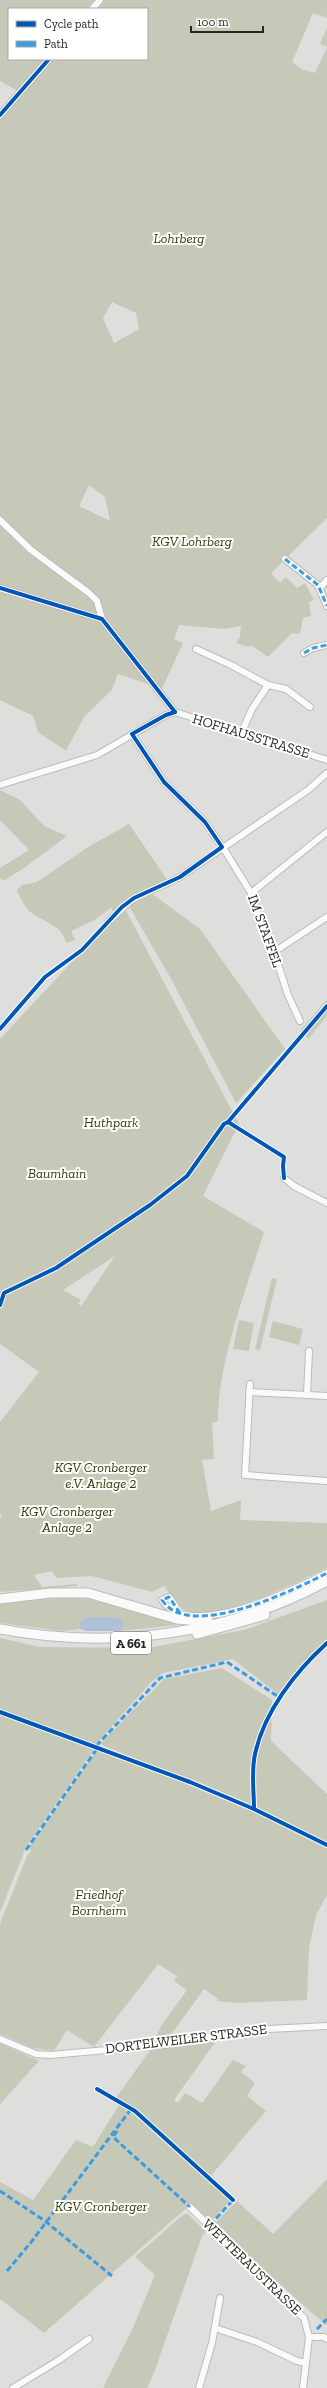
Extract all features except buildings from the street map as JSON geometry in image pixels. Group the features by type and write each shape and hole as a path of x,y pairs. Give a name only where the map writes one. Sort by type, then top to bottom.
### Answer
{"highway":[{"name":"A 661","path":"0,1629 54,1637 109,1638 166,1633 218,1622 276,1605 327,1581"},
{"name":"A 661","path":"0,1635 89,1644 167,1639 219,1629 259,1617 327,1588"},
{"path":"0,1599 57,1593 88,1593 177,1619 218,1622"}],"street":[{"path":"93,8 100,0"},
{"path":"0,115 48,60"},
{"path":"0,520 31,550 90,593 97,601 102,619 175,712"},
{"path":"285,559 320,588 327,606"},
{"path":"320,588 327,580"},
{"path":"0,588 102,619"},
{"path":"304,652 327,645"},
{"path":"196,649 231,665 268,685 286,689 310,708"},
{"path":"241,734 252,709 268,685"},
{"name":"HOFHAUSSTRASSE","path":"0,784 99,754 166,715 175,712 327,760"},
{"name":"IM STAFFEL","path":"132,734 164,782 205,822 251,893 269,950 274,952 288,995 300,1021"},
{"path":"108,922 131,900 180,877 222,847 308,790 327,773"},
{"path":"251,893 327,832"},
{"path":"274,952 327,917"},
{"path":"284,1178 294,1186 327,1203"},
{"path":"307,1395 309,1351"},
{"path":"250,1384 245,1475 327,1481"},
{"path":"250,1392 327,1396"},
{"path":"180,1613 205,1615 238,1610 280,1596 327,1573"},
{"name":"DORTELWEILER STRASSE","path":"0,2039 36,2054 50,2056 163,2045 247,2030 327,2026"},
{"name":"WETTERAUSTRASSE","path":"190,2207 304,2318 310,2337"},
{"path":"199,2388 215,2328 220,2298"},
{"path":"215,2328 239,2335 297,2361 306,2363"},
{"path":"303,2388 310,2337 324,2336 327,2339"},
{"path":"13,2388 59,2360 89,2339"}],"green space":[{"name":"KGV Lohrberg","path":"0,0 327,0 327,18 313,13 292,62 301,69 315,73 327,47 327,518 271,573 280,583 286,577 297,588 305,583 314,600 309,602 311,616 303,618 300,634 292,633 268,657 251,645 249,647 236,643 240,637 241,626 224,629 179,625 174,639 183,643 161,691 158,687 118,674 112,690 84,717 66,751 38,732 33,716 0,700 0,119 26,90 21,87 18,91 0,81","holes":["112,302 136,313 139,329 114,343 103,318","89,485 105,497 110,521 79,506"]},
{"path":"327,27 327,47 320,44"},
{"path":"0,790 20,800 44,826 67,836 24,868 3,881 0,878 0,868 29,850 0,820"},
{"path":"129,824 168,881 131,896 113,911 111,908 94,920 71,931 75,940 66,943 61,932 57,928 33,914 28,909 17,890 22,885 37,882 88,847"},
{"path":"151,893 200,929 285,1049 236,1103 170,977 129,906"},
{"path":"125,909 239,1124 203,1196 264,1232 234,1326 228,1350 219,1398 218,1421 212,1423 214,1459 202,1460 211,1511 241,1500 240,1520 327,1523 327,1568 261,1598 223,1610 206,1613 193,1613 184,1609 176,1602 164,1586 152,1592 92,1576 56,1578 52,1571 34,1575 42,1587 76,1584 78,1586 0,1592 0,1519 2,1516 0,1514 0,1422 39,1372 0,1344 0,1039 108,923","holes":["115,1256 81,1306 78,1304 81,1300 63,1290"]},
{"path":"327,999 327,1016 308,1039 300,1031"},
{"path":"272,1278 277,1279 260,1350 255,1349"},
{"path":"239,1320 254,1323 249,1351 233,1349"},
{"path":"273,1321 303,1329 299,1345 269,1337"},
{"path":"74,1597 106,1601 178,1625 120,1631 123,1627 80,1623 80,1629 63,1631 0,1623 0,1601"},
{"path":"327,1600 327,1639 279,1695 233,1659 163,1673 152,1681 96,1744 0,1710 0,1638 40,1647 147,1648 244,1630"},
{"name":"Friedhof Bornheim","path":"222,1668 272,1700 271,1741 327,1794 327,1895 316,1915 309,1948 307,2000 238,2003 217,2001 218,1999 204,1989 167,2040 154,2042 161,2026 187,1990 174,1981 177,1976 158,1964 94,2047 67,2030 54,2051 33,2048 0,2034 0,1924 27,1856 31,1851 29,1847 98,1749 189,1785 158,1768 100,1744 164,1679"},
{"path":"0,1713 95,1748 26,1847 0,1912"},
{"path":"218,2038 174,2100 178,2103 185,2093 202,2103 233,2060 246,2066 241,2072 255,2083 247,2096 266,2111 209,2178 131,2108 115,2099 151,2049"},
{"path":"0,2043 39,2061 0,2104"},
{"name":"KGV Cronberger","path":"119,2105 130,2111 231,2199 211,2221 191,2204 44,2333 0,2299 0,2182 33,2200 76,2140 93,2147"},
{"path":"327,2179 327,2326 213,2225 237,2201 273,2234"},
{"path":"184,2214 188,2214 206,2232 202,2236 154,2373 147,2388 103,2388 132,2330 155,2275 135,2257"}],"water":[{"path":"113,1617 123,1620 123,1627 120,1631 86,1631 80,1629 80,1623 84,1618"}],"marked path":[{"path":"285,559 318,585 327,606"},
{"path":"304,653 313,648 327,645"},
{"path":"180,1613 169,1597 162,1600 175,1612 195,1616 217,1614 242,1609 267,1600 327,1573"},
{"path":"26,1850 96,1750 98,1744 160,1678 227,1662 280,1698"},
{"path":"7,2271 32,2241 131,2109"},
{"path":"117,2131 113,2137 190,2207"},
{"path":"0,2191 45,2221 112,2276"},
{"path":"210,2225 233,2200 232,2198"},
{"path":"317,2329 327,2319"}],"cycle path":[{"path":"0,115 48,60"},
{"path":"0,588 102,619 175,712"},
{"path":"0,1029 45,977 82,950 122,907 134,898 180,877 222,847 205,822 164,782 132,734 166,715 175,712"},
{"path":"0,1305 4,1293 56,1268 150,1205 187,1176 224,1124 228,1122 327,1006"},
{"path":"228,1122 284,1157 284,1178"},
{"path":"254,1809 253,1775 255,1754 259,1738 273,1708 282,1694 315,1654 327,1643"},
{"path":"0,1712 190,1782 254,1809 327,1845"},
{"path":"97,2089 135,2111 233,2200"}],"park label":[{"name":"Lohrberg","path":"179,238"},
{"name":"Huthpark","path":"111,1122"},
{"name":"Baumhain","path":"57,1173"},
{"name":"KGV Cronberger e.V. Anlage 2","path":"101,1476"},
{"name":"KGV Cronberger Anlage 2","path":"67,1520"}]}
